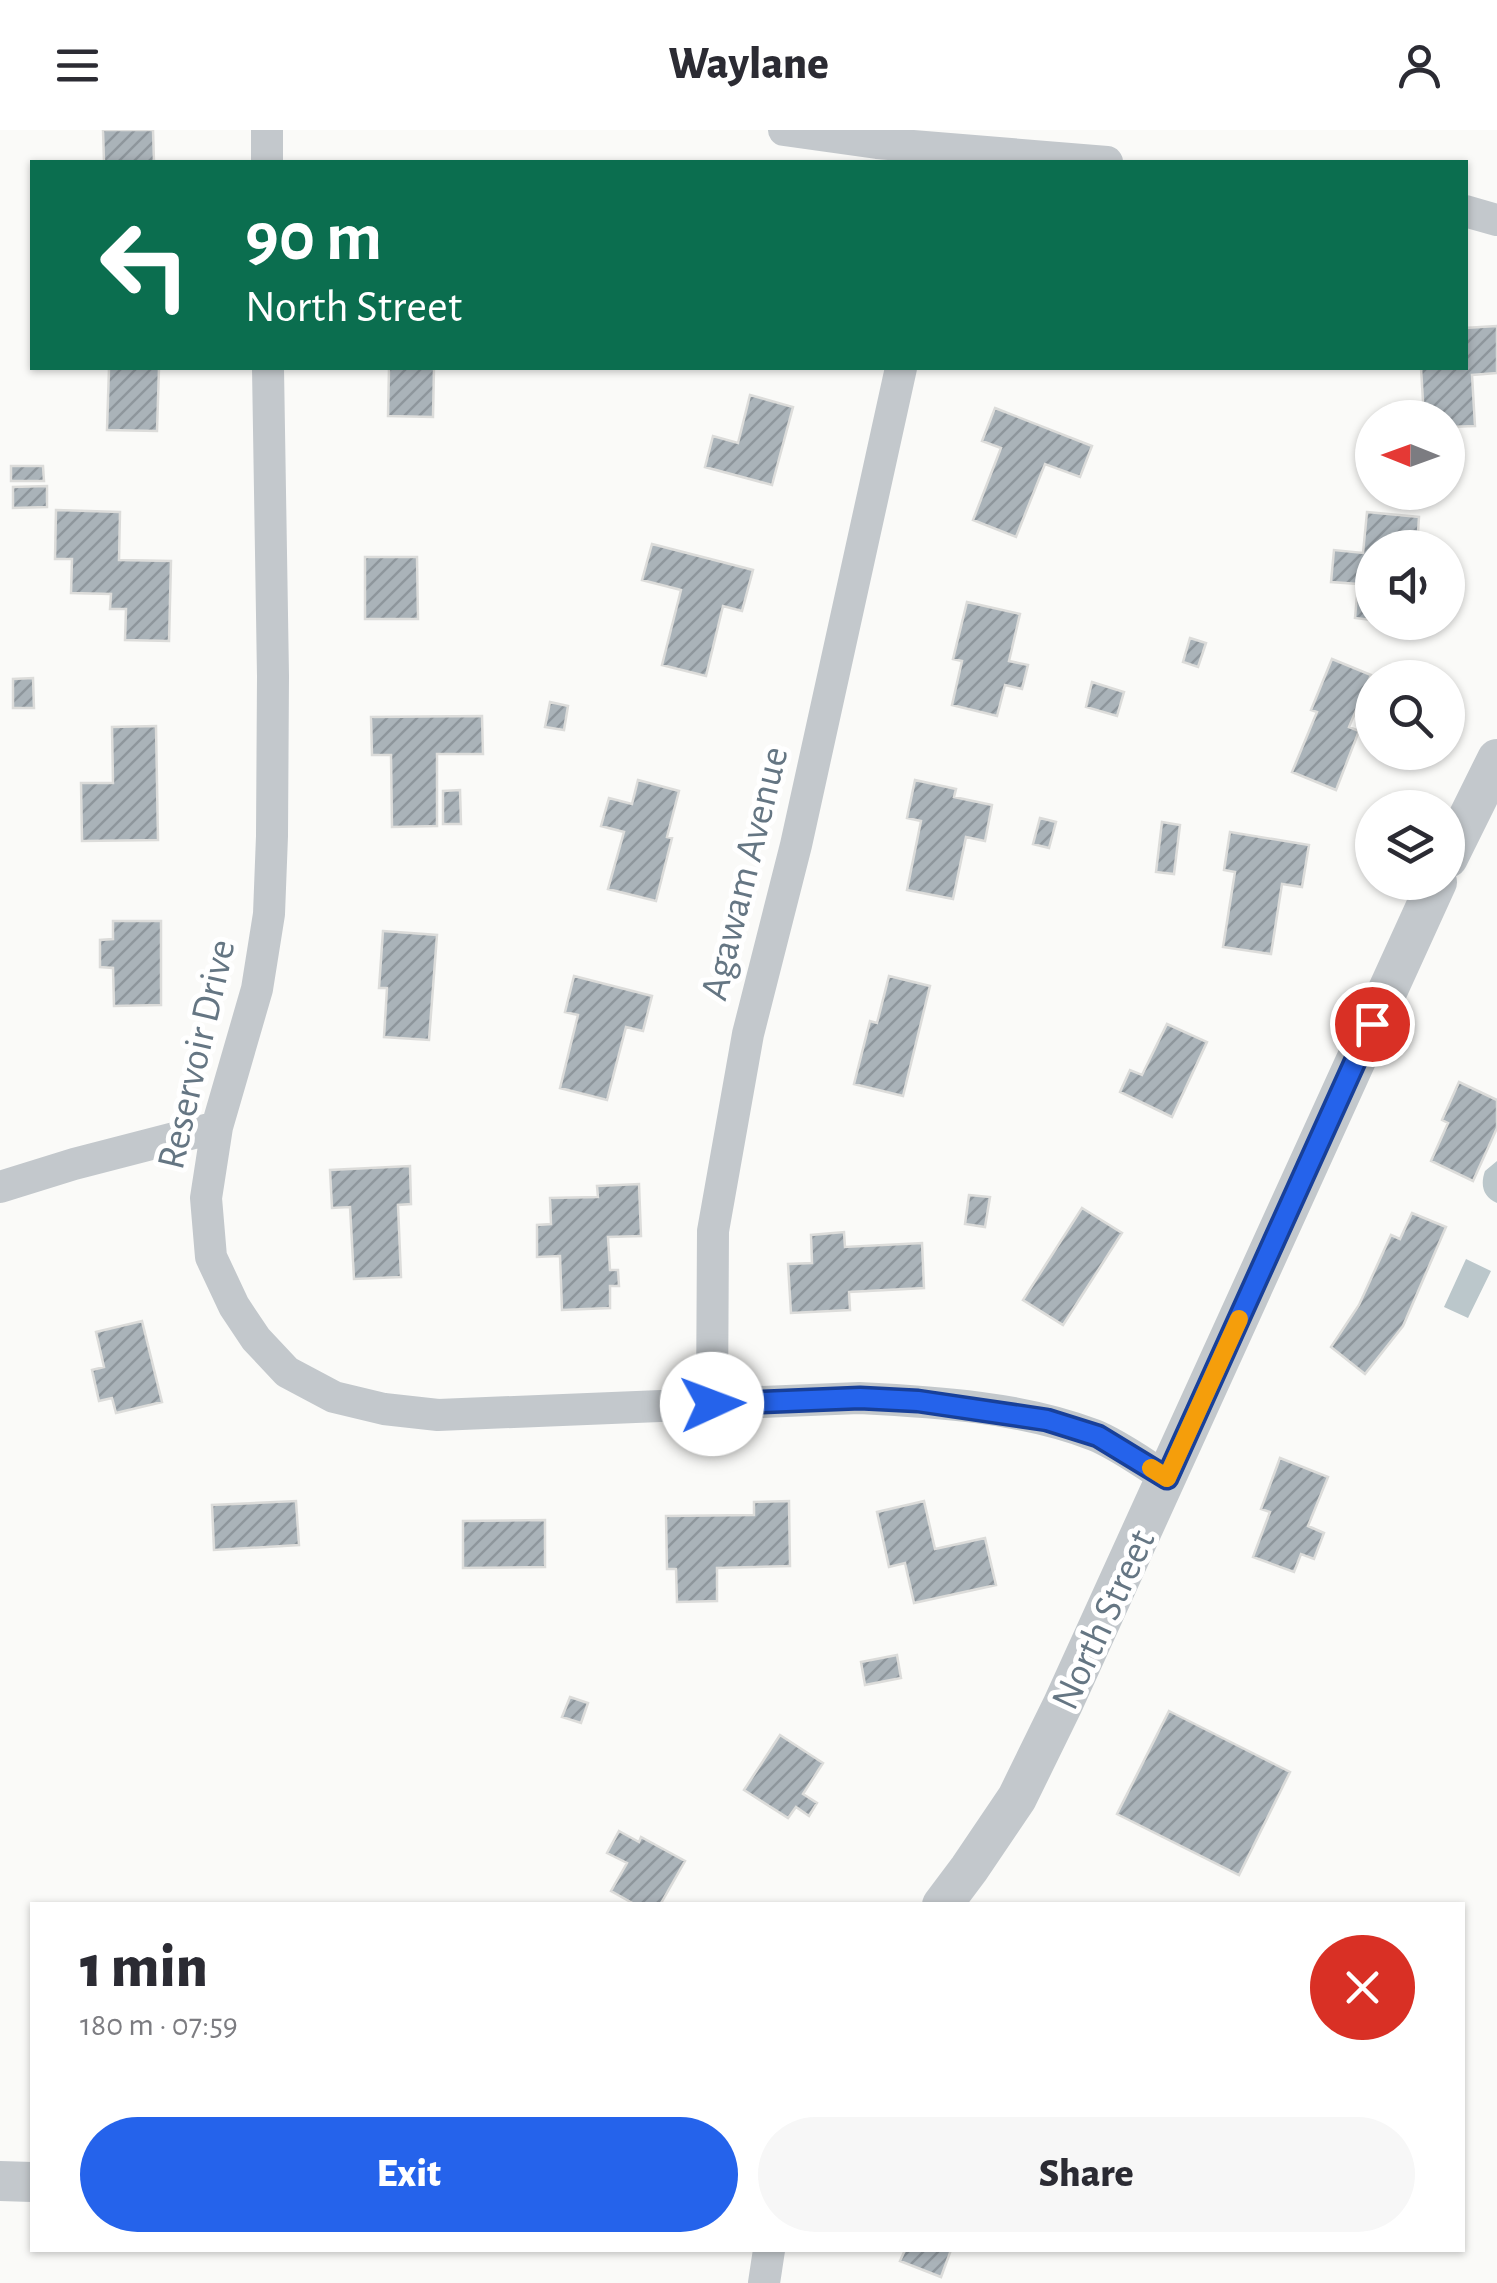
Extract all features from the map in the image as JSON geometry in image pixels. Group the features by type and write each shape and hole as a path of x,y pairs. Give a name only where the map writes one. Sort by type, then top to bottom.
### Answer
{"street":[{"path":"267,130 267,160"},
{"path":"784,130 946,156 1053,160"},
{"path":"1468,212 1497,220"},
{"name":"Reservoir Drive","path":"268,370 273,676 268,914 257,990 217,1127 206,1198 212,1256 234,1306 256,1338 287,1372 334,1397 384,1409 438,1415 860,1398 918,1401 1047,1420 1098,1436 1167,1478"},
{"name":"Agawam Avenue","path":"712,1404 713,1230 748,1034 796,845 901,370"},
{"path":"1465,821 1496,763"},
{"name":"North Street","path":"944,1902 1017,1798 1167,1478 1428,900"},
{"path":"0,1187 217,1127"},
{"path":"0,2181 30,2182"},
{"path":"764,2283 769,2252"}],"shaded area":[{"path":"1497,1161 1497,1203 1486,1194 1483,1181 1485,1171"},
{"path":"1466,1259 1491,1271 1468,1318 1444,1307"}],"building":[{"path":"103,130 153,130 154,160 104,160"},
{"path":"1497,326 1497,373 1472,375 1475,426 1465,426 1465,400 1423,400 1421,370 1468,370 1468,328"},
{"path":"109,370 159,370 157,431 107,430"},
{"path":"389,370 434,370 433,417 388,416"},
{"path":"750,395 793,407 772,485 705,467 713,436 738,443"},
{"path":"995,408 1092,446 1080,477 1045,464 1016,537 973,520 1001,448 982,441"},
{"path":"11,466 43,466 44,481 11,481"},
{"path":"47,486 47,507 13,508 13,487"},
{"path":"56,510 120,512 119,560 171,561 169,641 125,640 126,609 110,609 111,594 71,593 72,559 55,559"},
{"path":"1367,512 1419,517 1418,530 1365,530"},
{"path":"652,544 753,570 742,611 723,606 706,676 662,665 681,590 642,580"},
{"path":"1334,550 1355,552 1355,584 1331,582"},
{"path":"365,557 417,557 418,619 365,619"},
{"path":"967,602 1020,614 1009,661 1028,665 1022,689 1005,685 997,716 952,705 962,661 953,659"},
{"path":"1190,638 1206,643 1198,667 1183,662"},
{"path":"1332,659 1355,668 1355,713 1349,727 1355,729 1355,741 1336,790 1292,772 1317,712 1311,710"},
{"path":"33,678 34,708 13,708 13,679"},
{"path":"1092,682 1124,692 1117,716 1086,707"},
{"path":"550,702 568,706 564,730 545,727"},
{"path":"482,716 483,754 437,754 437,826 392,827 391,755 372,755 371,717"},
{"path":"156,726 158,840 82,841 81,783 113,783 112,727"},
{"path":"638,780 679,791 656,901 608,889 624,832 601,826 609,798 632,804"},
{"path":"915,780 956,789 954,797 992,805 985,841 966,837 953,899 907,890 921,821 907,818"},
{"path":"460,790 461,824 443,824 443,791"},
{"path":"1040,818 1056,822 1049,848 1033,844"},
{"path":"1162,822 1180,825 1174,874 1156,872"},
{"path":"1230,832 1309,845 1302,887 1282,884 1271,954 1223,947 1235,872 1224,870"},
{"path":"113,921 161,921 161,1005 114,1006 113,968 100,967 100,940 113,939"},
{"path":"383,931 437,935 429,1040 384,1037 387,988 379,988"},
{"path":"574,976 652,996 643,1031 626,1027 607,1100 560,1088 578,1015 565,1012"},
{"path":"889,976 930,986 903,1096 854,1084 870,1021 877,1023"},
{"path":"1167,1024 1207,1042 1172,1117 1120,1092 1130,1070 1142,1075"},
{"path":"1459,1082 1497,1100 1497,1128 1473,1181 1431,1161 1448,1123 1442,1120"},
{"path":"410,1166 411,1204 398,1205 401,1277 354,1279 350,1207 332,1208 330,1170"},
{"path":"639,1184 641,1236 608,1237 610,1270 618,1270 619,1286 610,1286 610,1308 562,1310 560,1256 537,1257 537,1225 551,1224 550,1198 598,1197 597,1186"},
{"path":"969,1195 990,1197 985,1227 965,1224"},
{"path":"1082,1208 1122,1233 1063,1325 1023,1300"},
{"path":"1412,1213 1446,1227 1403,1326 1365,1374 1331,1347 1359,1305 1391,1235 1400,1239"},
{"path":"844,1232 845,1247 922,1243 924,1288 849,1292 850,1310 791,1313 788,1264 812,1263 811,1235"},
{"path":"142,1321 162,1402 116,1413 112,1398 99,1401 92,1370 104,1367 96,1332"},
{"path":"1280,1458 1328,1477 1308,1526 1324,1533 1314,1559 1301,1554 1294,1572 1253,1557 1270,1512 1261,1509"},
{"path":"296,1501 299,1545 214,1550 212,1505"},
{"path":"789,1501 790,1566 717,1568 717,1601 677,1602 676,1569 667,1569 666,1516 754,1515 754,1502"},
{"path":"924,1501 935,1549 985,1538 996,1585 914,1603 905,1563 889,1567 877,1512"},
{"path":"545,1520 545,1567 463,1568 463,1521"},
{"path":"897,1655 901,1678 865,1685 861,1662"},
{"path":"570,1697 588,1703 581,1723 562,1717"},
{"path":"1169,1711 1290,1772 1239,1875 1117,1814"},
{"path":"780,1735 823,1763 803,1794 817,1803 809,1816 796,1807 788,1818 744,1790"},
{"path":"619,1831 639,1842 641,1837 685,1861 662,1902 631,1902 611,1891 627,1863 607,1853"},
{"path":"904,2252 950,2252 941,2277 900,2261"}],"slow traffic":[{"path":"1151,1468 1167,1478 1239,1319"}],"route":[{"path":"712,1404 860,1398 974,1408 1047,1420 1098,1436 1167,1478 1372,1024"}]}
